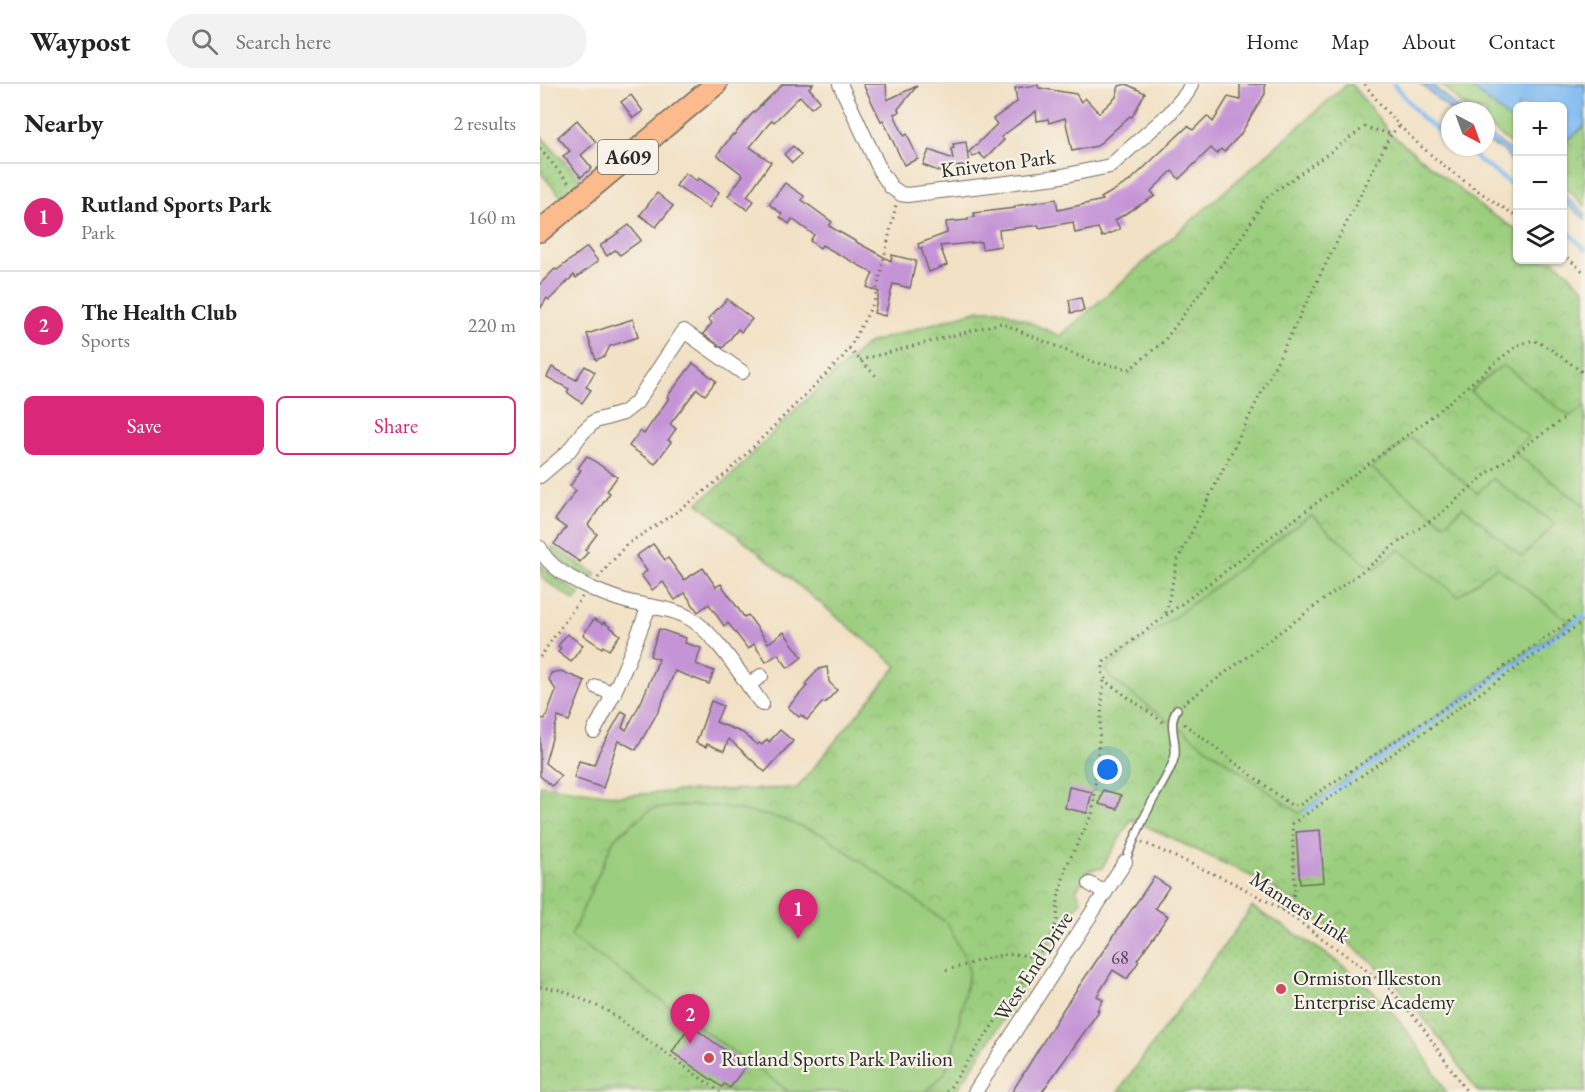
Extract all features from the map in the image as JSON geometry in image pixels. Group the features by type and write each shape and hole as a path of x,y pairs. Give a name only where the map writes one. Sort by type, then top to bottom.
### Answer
{"main road":[{"name":"A609","path":"540,231 716,84"}],"street":[{"path":"840,84 881,172 891,187 899,193"},
{"name":"Kniveton Park","path":"899,193 907,195 1057,177 1110,166 1169,114 1187,93 1191,84"},
{"path":"540,476 568,452 582,433 595,421 623,412 636,403 684,331 742,372"},
{"path":"540,548 547,560 554,566 590,587 626,601 679,613 696,622 711,637 762,704"},
{"path":"594,731 614,694 649,606"},
{"path":"748,685 761,676"},
{"path":"597,687 614,694"},
{"name":"West End Drive","path":"975,1092 1125,862"},
{"path":"1090,884 1105,893"}],"lane":[{"path":"1125,862 1148,809 1167,775 1175,753 1171,729 1175,712"}],"path":[{"path":"1365,84 1400,126 1450,171 1513,215"},
{"path":"1166,615 1177,561 1391,134 1400,126"},
{"path":"861,360 1001,323 1093,362 1130,369 1164,341 1237,244 1266,198 1365,127 1391,134"},
{"path":"540,149 580,196"},
{"path":"540,657 590,587 626,545 687,505 728,472 849,349 874,302 899,193"},
{"path":"1567,257 1585,273"},
{"path":"1171,729 1108,683 1102,672 1104,662 1435,414 1520,344 1534,340 1585,374"},
{"path":"849,349 877,377"},
{"path":"1563,419 1485,475 1439,515 1393,546 1175,712 1291,805 1298,806 1574,618"},
{"path":"1281,909 1295,893 1292,824 1585,620"},
{"path":"947,1092 1051,936 1057,920 1058,898 1066,867 1093,812 1104,677"},
{"name":"Manners Link","path":"1135,838 1234,883 1281,909 1361,966 1391,990 1421,1025 1467,1092"},
{"path":"946,970 995,954 1018,953 1038,958"},
{"path":"540,987 561,990 606,1010 720,1092"}],"green space":[{"path":"1347,84 1351,84 1391,134 1485,210 1513,228 1513,264 1558,264 1585,289 1585,1092 1478,1092 1445,1045 1392,979 1334,931 1266,883 1131,819 1102,868 1090,870 1076,890 1081,900 956,1092 540,1092 540,785 619,796 679,791 797,788 897,666 698,503 731,476 796,409 868,343 979,310 1002,310 1060,336"},
{"path":"1441,84 1585,84 1585,206 1567,189 1567,102 1513,102 1513,146 1495,131 1495,102 1460,102"},
{"path":"540,135 581,180 561,197 540,172"},
{"path":"1503,365 1570,417 1585,405 1585,506 1512,451 1529,437 1470,391"},
{"path":"1411,438 1477,493 1493,479 1555,524 1522,557 1463,507 1445,524 1371,468"},
{"path":"1311,515 1373,570 1399,549 1458,596 1497,567 1570,622 1299,813 1152,709 1110,677 1106,668"},
{"path":"552,547 596,574 591,579 571,568 550,550"},
{"path":"540,564 550,574 580,594 575,601 542,578"},
{"path":"693,805 724,807 778,818 824,835 947,923 966,960 969,972 956,1038 945,1073 926,1092 790,1092 571,936 614,839 651,809"},
{"name":"Ormiston Ilkeston Enterprise Academy","path":"1252,907 1321,950 1369,988 1409,1034 1446,1092 1118,1092"},
{"path":"622,1087 641,1092 582,1092"}],"water":[{"path":"1421,84 1431,84 1451,102 1441,102"},
{"path":"1467,84 1583,84 1585,87 1585,125 1567,139 1567,102 1513,102 1513,122 1495,107 1495,102 1489,102"},
{"path":"1495,139 1513,152 1513,162 1504,151 1495,146"},
{"path":"1567,197 1585,213 1585,219 1567,204"}],"building":[{"path":"783,84 813,84 809,88 820,101 811,108 800,96 774,122 772,120 750,147 771,162 747,196 754,201 748,210 728,196 743,175 717,155 733,134"},
{"path":"863,84 886,84 887,100 917,86 898,109 899,112 894,114 904,136 907,134 918,159 904,165"},
{"path":"1126,84 1145,93 1132,117 1130,116 1097,146 1072,151 1065,118 1049,123 1048,119 1037,121 1036,111 1001,137 1004,140 985,159 979,153 973,157 969,152 997,124 993,119 1017,102 1015,88 1038,85 1039,88 1076,94 1081,102 1085,98 1099,113 1116,97 1119,86"},
{"path":"1240,84 1265,84 1265,94 1240,135 1224,152 1221,149 1217,154 1211,148 1179,179 1172,171 1151,191 1155,196 1115,220 1120,229 1102,237 1098,228 1075,233 1073,222 1039,228 1039,225 999,230 1001,246 982,249 981,242 940,246 947,265 929,272 918,244 947,233 946,222 968,220 968,218 975,217 974,213 1015,208 1015,206 1056,199 1058,210 1103,200 1101,198 1130,181 1188,126 1193,130 1207,116 1213,122 1228,97 1240,100"},
{"path":"631,95 643,111 633,118 621,102"},
{"path":"577,120 596,142 581,155 592,168 581,177 563,156 570,151 558,137"},
{"path":"966,142 969,165 945,168 943,173 923,165 929,150 953,159 951,149 954,148 953,144"},
{"path":"793,146 801,155 792,163 784,154"},
{"path":"685,173 697,181 698,178 719,192 709,208 676,186"},
{"path":"785,183 804,196 802,200 832,222 829,226 891,261 892,255 916,261 910,288 893,284 885,316 874,313 879,292 867,287 873,273 822,245 820,248 810,241 814,235 792,219 789,224 780,217 782,214 769,204"},
{"path":"657,193 673,206 656,227 640,215"},
{"path":"629,225 641,240 620,255 615,250 607,256 600,246"},
{"path":"587,247 598,261 576,278 574,275 549,300 547,298 540,309 540,284 555,269 557,270"},
{"path":"1081,298 1084,311 1071,313 1069,300"},
{"path":"727,299 752,319 741,332 738,329 723,348 703,334 712,323 708,319"},
{"path":"633,319 638,337 610,346 605,356 596,360 587,334"},
{"path":"693,363 716,381 705,395 697,389 670,424 676,429 668,440 671,442 655,464 629,446 640,431 644,434 669,398 667,397"},
{"path":"585,366 595,372 586,387 591,390 582,403 567,392 569,389 547,377 552,367 576,380"},
{"path":"587,456 617,477 607,491 610,493 588,525 597,534 585,550 588,552 580,562 554,544 566,528 555,520 576,491 570,486 581,470 578,468"},
{"path":"653,544 665,560 668,558 684,580 703,568 716,587 721,584 744,617 748,615 768,643 784,632 802,657 788,668 778,654 766,662 754,644 748,649 728,623 724,626 709,604 698,612 685,593 675,600 663,582 652,590 641,575 647,571 636,556"},
{"path":"594,619 603,624 604,622 620,635 609,650 583,635"},
{"path":"659,629 686,638 685,643 701,648 696,664 714,671 709,684 675,671 659,710 636,750 618,740 603,788 574,778 579,761 594,765 622,711 627,714 622,728 626,730 642,700 659,659 650,656"},
{"path":"567,634 583,645 571,662 558,652 561,648 558,646"},
{"path":"827,667 829,682 837,690 807,720 801,715 799,717 788,707 819,669"},
{"path":"561,671 585,681 569,721 558,717 545,763 561,776 552,786 540,776 540,718 545,719 556,690 549,680 551,673"},
{"path":"711,701 723,706 716,722 743,733 757,745 759,743 762,745 767,739 769,742 780,730 793,741 765,772 729,739 724,751 707,744 706,747 696,743"},
{"path":"1069,787 1092,792 1087,813 1065,808"},
{"path":"1103,790 1121,795 1117,809 1099,804"},
{"path":"1320,830 1324,882 1300,884 1296,832"},
{"path":"1154,877 1169,887 1155,908 1168,916 1137,960 1139,961 1127,979 1113,970 1097,996 1103,1000 1097,1010 1099,1011 1042,1092 1012,1092 1064,1008"},
{"name":"Rutland Sports Park Pavilion","path":"690,1025 746,1065 730,1088 724,1084 722,1087 672,1052"}],"waterway":[{"path":"1394,84 1423,119 1441,132"},
{"path":"1473,156 1513,185"},
{"path":"1567,231 1585,249"},
{"path":"1306,811 1585,615"}],"place":[{"name":"Rutland Sports Park","path":"798,939"},
{"name":"Ormiston Ilkeston Enterprise Academy","path":"1281,989"},
{"name":"The Health Club","path":"690,1044"},
{"name":"Rutland Sports Park Pavilion","path":"709,1058"}]}
